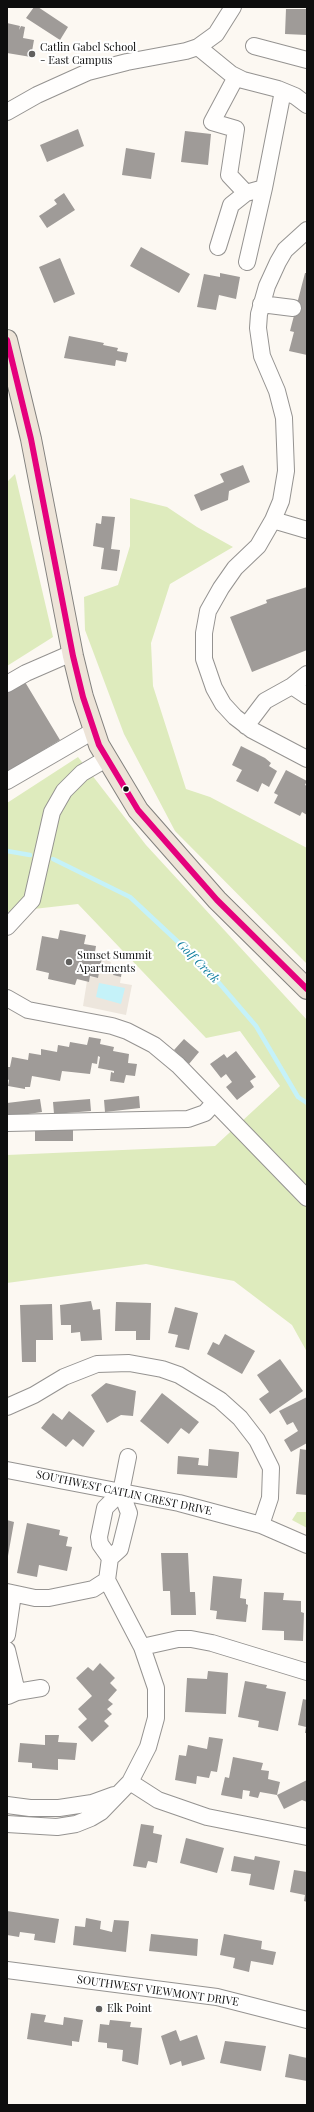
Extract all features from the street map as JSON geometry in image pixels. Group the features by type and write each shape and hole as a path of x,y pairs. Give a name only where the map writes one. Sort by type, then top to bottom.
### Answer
{"main road":[{"path":"7,340 35,460 72,653 83,697 106,760 138,810 217,900 307,989"}],"street":[{"path":"7,112 44,92 88,72 127,62 186,51 198,47 216,34 233,7"},
{"path":"254,46 307,60"},
{"path":"198,47 236,77 283,91 307,105"},
{"path":"236,77 212,122 236,128 229,175 246,192"},
{"path":"247,262 264,188 283,91"},
{"path":"218,246 231,205 246,192 264,188"},
{"path":"307,230 285,250 267,286 261,304 258,328 266,368 280,403 286,439 286,471 281,501 273,520 258,546 235,568 221,588 208,611 204,633 204,659 214,688 223,704 234,717 246,726 307,759"},
{"path":"261,304 293,308"},
{"path":"273,520 307,530"},
{"path":"7,684 26,673 72,653"},
{"path":"246,726 265,701 292,686 307,674"},
{"path":"292,686 307,696"},
{"path":"7,780 95,730"},
{"path":"7,927 32,900 52,812 64,791 82,773 106,760"},
{"path":"7,998 28,1010 112,1026 127,1031 154,1045 178,1065 307,1198"},
{"path":"7,1123 188,1119 205,1113 214,1103"},
{"path":"7,1407 34,1395 64,1377 97,1364 128,1363 179,1375 220,1400 240,1418 257,1440 271,1468 270,1498 261,1525"},
{"path":"7,1824 57,1827 76,1824 101,1812 126,1786 148,1747 156,1718 156,1688 142,1647 107,1580 110,1558 120,1549 129,1513 121,1492 128,1457"},
{"name":"SOUTHWEST CATLIN CREST DRIVE","path":"7,1470 179,1503 261,1525 307,1545"},
{"path":"110,1558 100,1544 99,1537 105,1508 121,1492"},
{"path":"7,1635 10,1593 35,1598 49,1598 93,1589 107,1580"},
{"path":"142,1647 178,1639 191,1639 212,1643 307,1672"},
{"path":"7,1650 12,1694 41,1688"},
{"path":"7,1805 30,1808 59,1808 92,1803 126,1786"},
{"path":"126,1786 158,1800 206,1817 307,1837"},
{"name":"SOUTHWEST VIEWMONT DRIVE","path":"7,1970 217,1997 307,2020"}],"green space":[{"path":"15,474 53,637 7,666 7,482"},
{"path":"130,498 167,507 197,527 233,547 170,584 151,643 153,686 186,789 210,797 307,848 307,964 175,831 124,734 85,630 84,597 118,585 130,546"},
{"path":"78,757 146,845 307,1020 307,1352 292,1325 234,1281 146,1264 7,1283 7,1155 215,1146 280,1086 240,1031 206,1038 78,904 7,912 7,803"},
{"path":"297,1512 307,1512 307,1528 292,1520"}],"shaded area":[{"path":"103,954 107,955 106,960 111,962 110,968 115,969 113,975 121,977 120,983 132,985 126,1015 83,1006 87,981 89,982 90,977 98,978"}],"water":[{"path":"99,983 125,988 121,1004 96,997"}],"building":[{"path":"34,7 38,7 68,27 60,40 26,18"},
{"path":"286,9 307,9 307,35 285,34"},
{"path":"7,23 20,26 19,30 21,26 25,27 23,38 34,40 31,57 7,53"},
{"path":"78,129 84,146 47,162 40,145"},
{"path":"185,131 211,134 208,165 181,162"},
{"path":"126,148 155,153 151,179 122,175"},
{"path":"64,193 75,210 47,228 39,216 57,204 54,200"},
{"path":"141,247 190,274 179,293 130,266"},
{"path":"60,258 75,294 54,303 39,267"},
{"path":"220,273 240,277 236,299 219,295 216,310 197,307 204,274 220,277"},
{"path":"305,273 307,273 307,355 289,351 294,332 290,331"},
{"path":"69,336 104,343 103,345 118,348 117,351 128,353 126,362 116,360 115,366 64,358"},
{"path":"243,465 250,482 229,491 228,500 201,511 194,495 224,482 220,474"},
{"path":"102,516 115,517 111,549 120,550 117,571 101,569 104,548 93,546 96,523 101,524"},
{"path":"307,587 307,650 252,672 230,617 267,603 266,600"},
{"path":"25,682 60,740 7,772 7,693"},
{"path":"241,746 265,758 271,763 269,766 277,771 269,787 262,783 258,792 236,781 242,770 232,765"},
{"path":"286,770 307,781 305,785 307,786 307,815 302,812 300,816 274,803 278,795 274,793"},
{"name":"Sunset Summit Apartments","path":"60,930 86,935 84,944 96,946 95,952 103,953 98,978 90,976 89,982 77,979 75,985 48,979 49,973 36,970 42,936 58,939"},
{"path":"115,969 122,970 121,977 113,975"},
{"path":"89,1037 101,1039 100,1044 114,1047 113,1051 129,1054 128,1063 137,1064 135,1076 126,1075 124,1083 110,1081 111,1072 114,1073 114,1071 98,1068 100,1057 98,1056 97,1064 92,1063 90,1074 62,1071 60,1081 32,1076 30,1087 25,1087 25,1089 8,1086 9,1080 7,1079 7,1067 10,1067 12,1057 28,1060 29,1053 41,1055 41,1049 57,1052 58,1045 69,1047 70,1042 87,1045"},
{"path":"184,1039 199,1052 189,1064 174,1050"},
{"path":"236,1051 256,1077 250,1081 254,1087 237,1100 226,1087 232,1082 226,1074 221,1078 210,1064 224,1054 227,1058"},
{"path":"139,1096 140,1108 105,1112 104,1100"},
{"path":"40,1099 42,1112 7,1117 7,1103"},
{"path":"90,1099 91,1111 54,1114 53,1102"},
{"path":"35,1129 73,1129 73,1141 35,1141"},
{"path":"91,1301 93,1310 100,1309 102,1340 81,1341 80,1332 71,1333 71,1325 61,1325 60,1305"},
{"path":"116,1302 151,1303 150,1340 136,1340 136,1331 115,1331"},
{"path":"52,1304 53,1340 36,1340 36,1362 22,1362 20,1305"},
{"path":"175,1307 198,1313 189,1350 175,1347 178,1335 168,1333"},
{"path":"225,1334 255,1351 242,1374 207,1354 213,1342 219,1345"},
{"path":"280,1359 303,1391 270,1414 259,1399 269,1392 257,1375"},
{"path":"106,1383 136,1391 133,1416 121,1415 107,1423 91,1395"},
{"path":"162,1393 199,1422 189,1434 181,1428 168,1444 140,1421"},
{"path":"307,1397 307,1443 291,1452 284,1440 298,1431 293,1422 287,1425 279,1411"},
{"path":"69,1411 95,1431 83,1447 73,1439 66,1447 41,1428 53,1413 62,1420"},
{"path":"209,1449 239,1452 237,1478 177,1474 178,1456 199,1458 198,1465 208,1466"},
{"path":"300,1449 307,1450 307,1495 296,1494"},
{"path":"7,1520 14,1522 8,1556 7,1556"},
{"path":"27,1523 60,1530 59,1535 68,1537 66,1546 72,1547 67,1571 39,1565 37,1577 17,1573"},
{"path":"161,1553 188,1553 190,1592 195,1592 196,1615 171,1615 170,1591 163,1591"},
{"path":"213,1576 242,1579 240,1598 246,1599 246,1604 248,1605 246,1622 216,1619 217,1611 210,1610"},
{"path":"264,1592 284,1593 283,1600 301,1601 301,1612 304,1613 303,1641 284,1640 284,1631 262,1630"},
{"path":"100,1663 115,1678 110,1683 117,1690 108,1700 113,1704 107,1709 112,1714 104,1721 109,1726 92,1742 78,1727 87,1719 78,1709 92,1696 76,1678 88,1667 93,1671"},
{"path":"208,1671 228,1673 226,1714 185,1712 187,1678 207,1679"},
{"path":"245,1681 267,1685 266,1688 286,1692 278,1731 258,1727 259,1721 238,1717"},
{"path":"303,1699 307,1700 307,1733 305,1733 306,1727 298,1725"},
{"path":"45,1735 59,1735 58,1742 77,1743 75,1760 58,1759 58,1770 32,1768 32,1763 18,1762 20,1743 45,1745"},
{"path":"209,1737 223,1739 217,1772 211,1771 209,1778 197,1776 196,1784 175,1780 179,1755 186,1756 188,1745 207,1749"},
{"path":"233,1757 263,1763 261,1770 269,1771 268,1779 280,1782 277,1795 260,1792 258,1798 249,1796 250,1791 243,1790 242,1799 221,1795 225,1777 229,1778"},
{"path":"307,1780 307,1802 302,1800 284,1809 277,1795"},
{"path":"141,1824 154,1826 153,1833 162,1835 157,1863 148,1861 146,1868 133,1866"},
{"path":"186,1838 224,1848 217,1873 180,1863"},
{"path":"234,1856 254,1860 255,1856 280,1861 274,1890 249,1885 251,1874 231,1871"},
{"path":"294,1870 307,1872 307,1902 304,1901 305,1895 290,1892"},
{"path":"7,1911 59,1919 55,1943 34,1940 35,1934 20,1932 19,1937 7,1935"},
{"path":"86,1918 101,1921 100,1929 112,1932 114,1920 129,1921 126,1952 73,1945 75,1926 85,1927"},
{"path":"151,1934 198,1939 197,1956 149,1951"},
{"path":"224,1934 262,1941 261,1949 276,1952 273,1965 251,1961 249,1972 233,1968 235,1958 220,1955"},
{"path":"31,2013 46,2015 44,2022 63,2025 64,2017 83,2020 79,2042 72,2041 72,2046 27,2039"},
{"path":"110,2020 131,2022 130,2027 142,2028 138,2065 122,2061 123,2050 107,2048 107,2043 98,2042 100,2024 109,2025"},
{"path":"176,2030 180,2041 197,2035 205,2059 182,2066 181,2061 170,2065 161,2036"},
{"path":"225,2041 266,2046 261,2071 220,2063"},
{"path":"289,2054 307,2058 307,2081 285,2077"}],"waterway":[{"name":"Golf Creek","path":"7,851 30,855"},
{"name":"Golf Creek","path":"53,859 130,897 207,969 256,1026 298,1097 307,1103"}],"transit line":[{"path":"7,340 31,439 73,656 83,697 99,745 138,810 217,900 307,989"}],"place":[{"name":"Catlin Gabel School - East Campus","path":"32,54"},
{"name":"Sunset Summit Apartments","path":"69,962"},
{"name":"Elk Point","path":"99,2009"}]}
